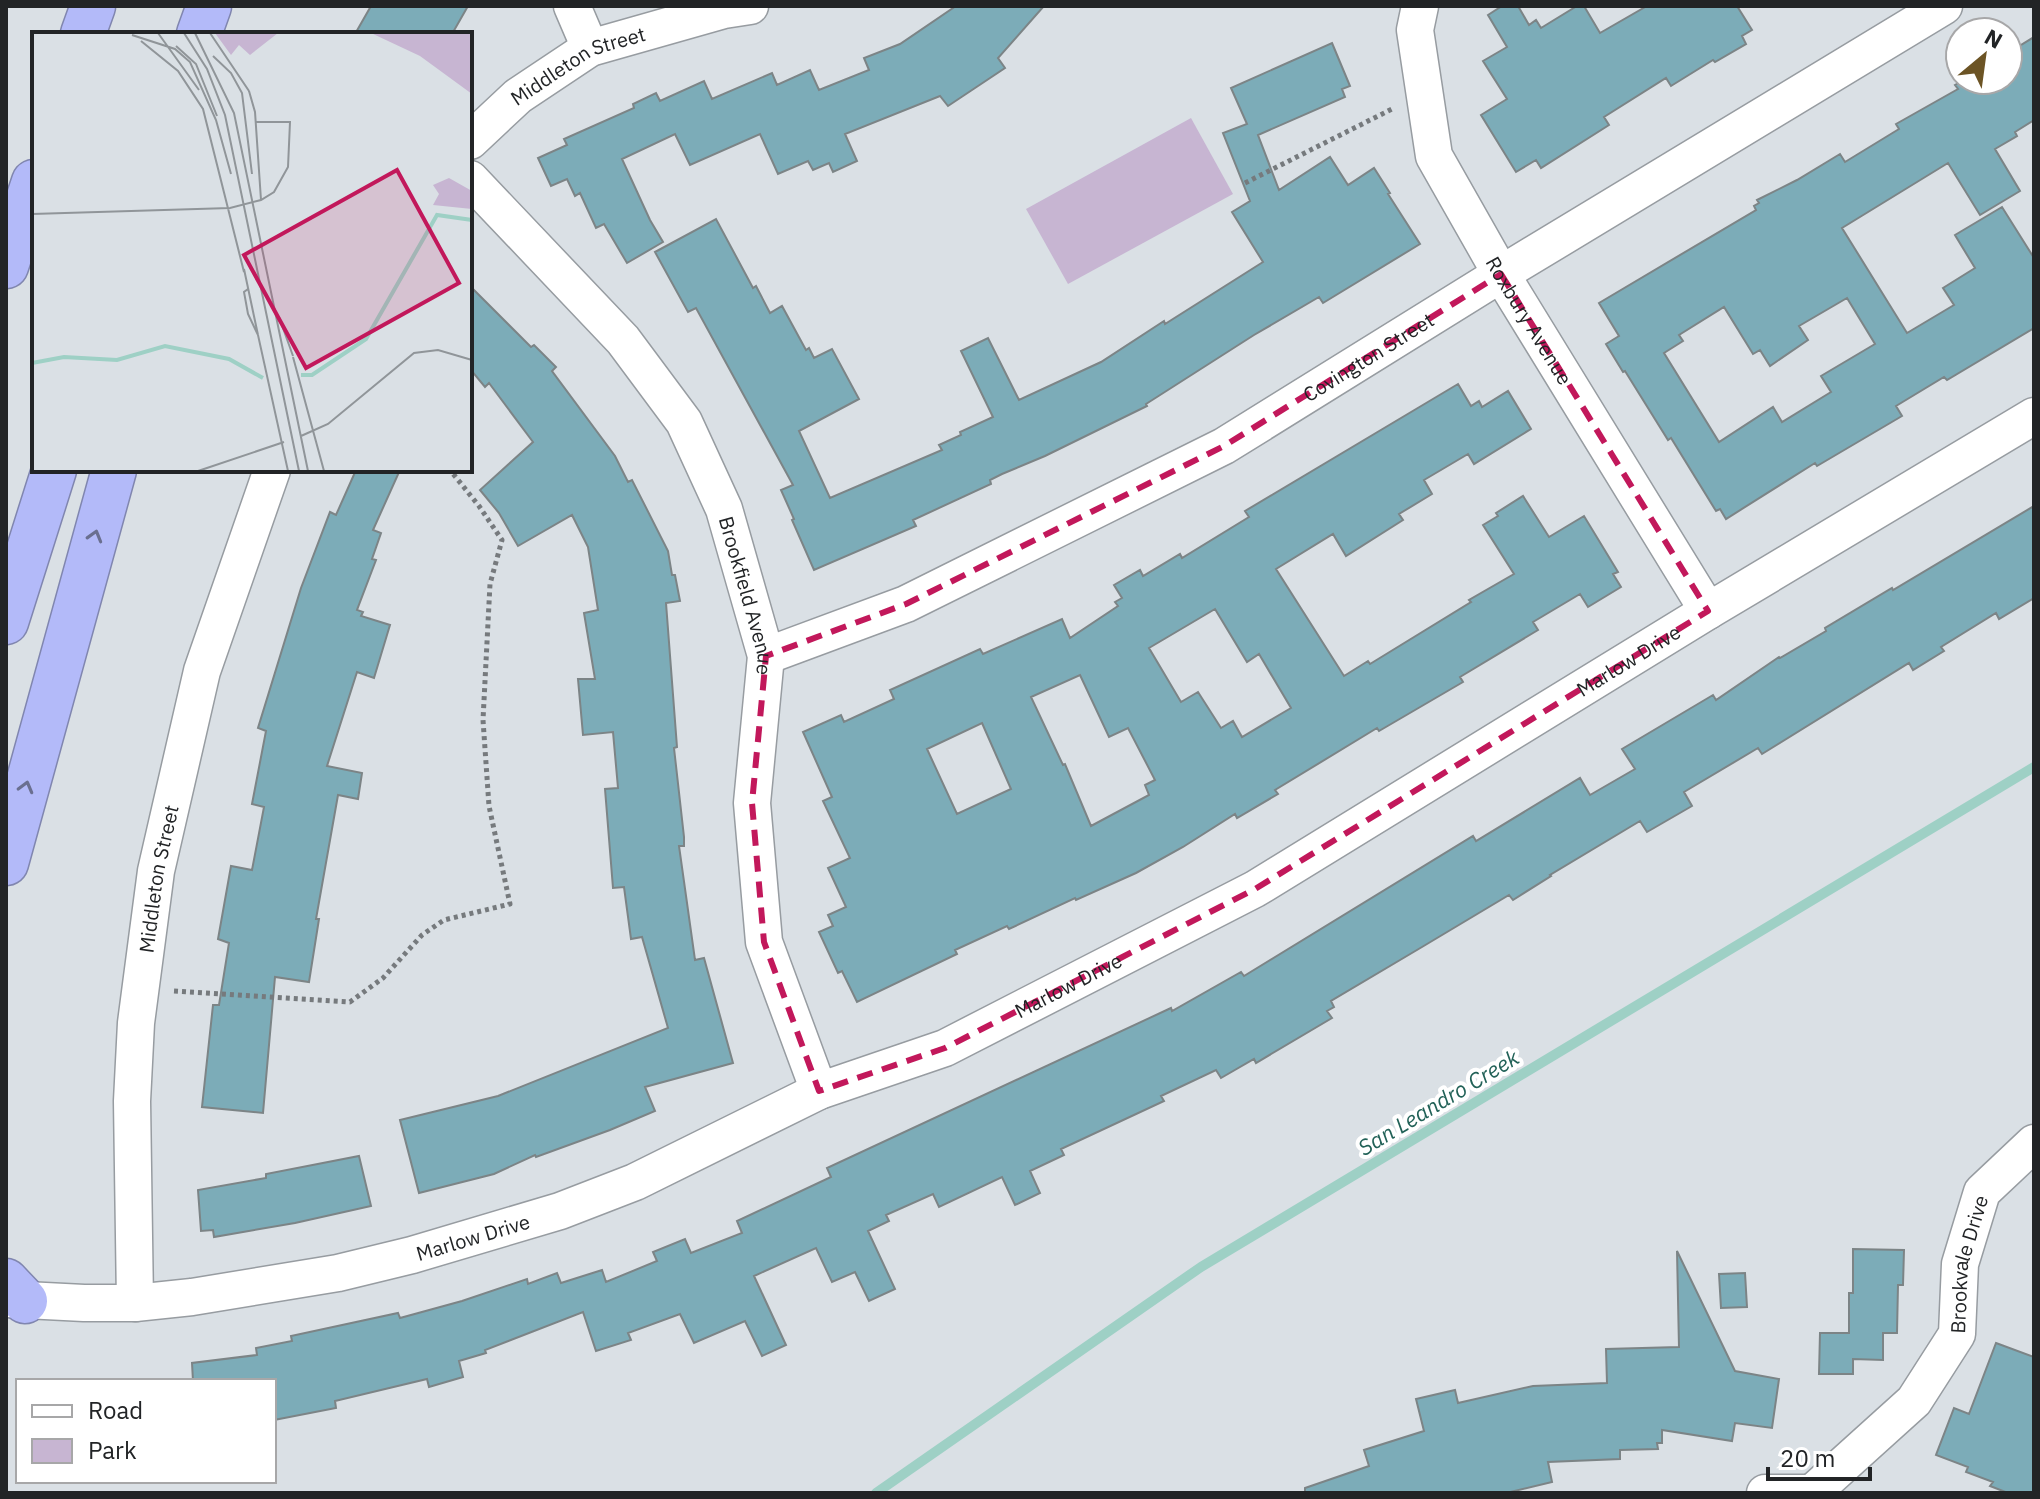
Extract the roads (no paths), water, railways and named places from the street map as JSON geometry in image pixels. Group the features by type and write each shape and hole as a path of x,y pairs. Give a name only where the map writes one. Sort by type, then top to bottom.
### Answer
{"highway":[{"path":"200,32 209,6"},
{"path":"6,266 32,188"},
{"path":"6,622 53,472"},
{"path":"6,863 113,472"}],"street":[{"path":"572,6 590,48"},
{"name":"Middleton Street","path":"472,139 518,96 590,48 724,10 750,6"},
{"name":"Roxbury Avenue","path":"1420,6 1415,30 1434,156 1501,274 1708,611"},
{"name":"Covington Street","path":"766,656 906,604 1224,446 1944,6"},
{"name":"Brookfield Avenue","path":"472,181 623,340 684,422 724,509 766,656 752,803 764,942 819,1091"},
{"name":"Marlow Drive","path":"12,1294 135,1303 220,1293 338,1273 412,1255 531,1220 635,1182 819,1091 945,1048 1255,889 1708,611 2034,416"},
{"name":"Middleton Street","path":"135,1303 132,1101 136,1023 156,871 202,671 271,472"},
{"name":"Brookvale Drive","path":"1813,1493 1914,1401 1957,1334 1960,1264 1982,1192 2034,1143"},
{"path":"1765,1493 1813,1493"}],"waterway":[{"name":"San Leandro Creek","path":"876,1493 1201,1267 2034,767"}]}
